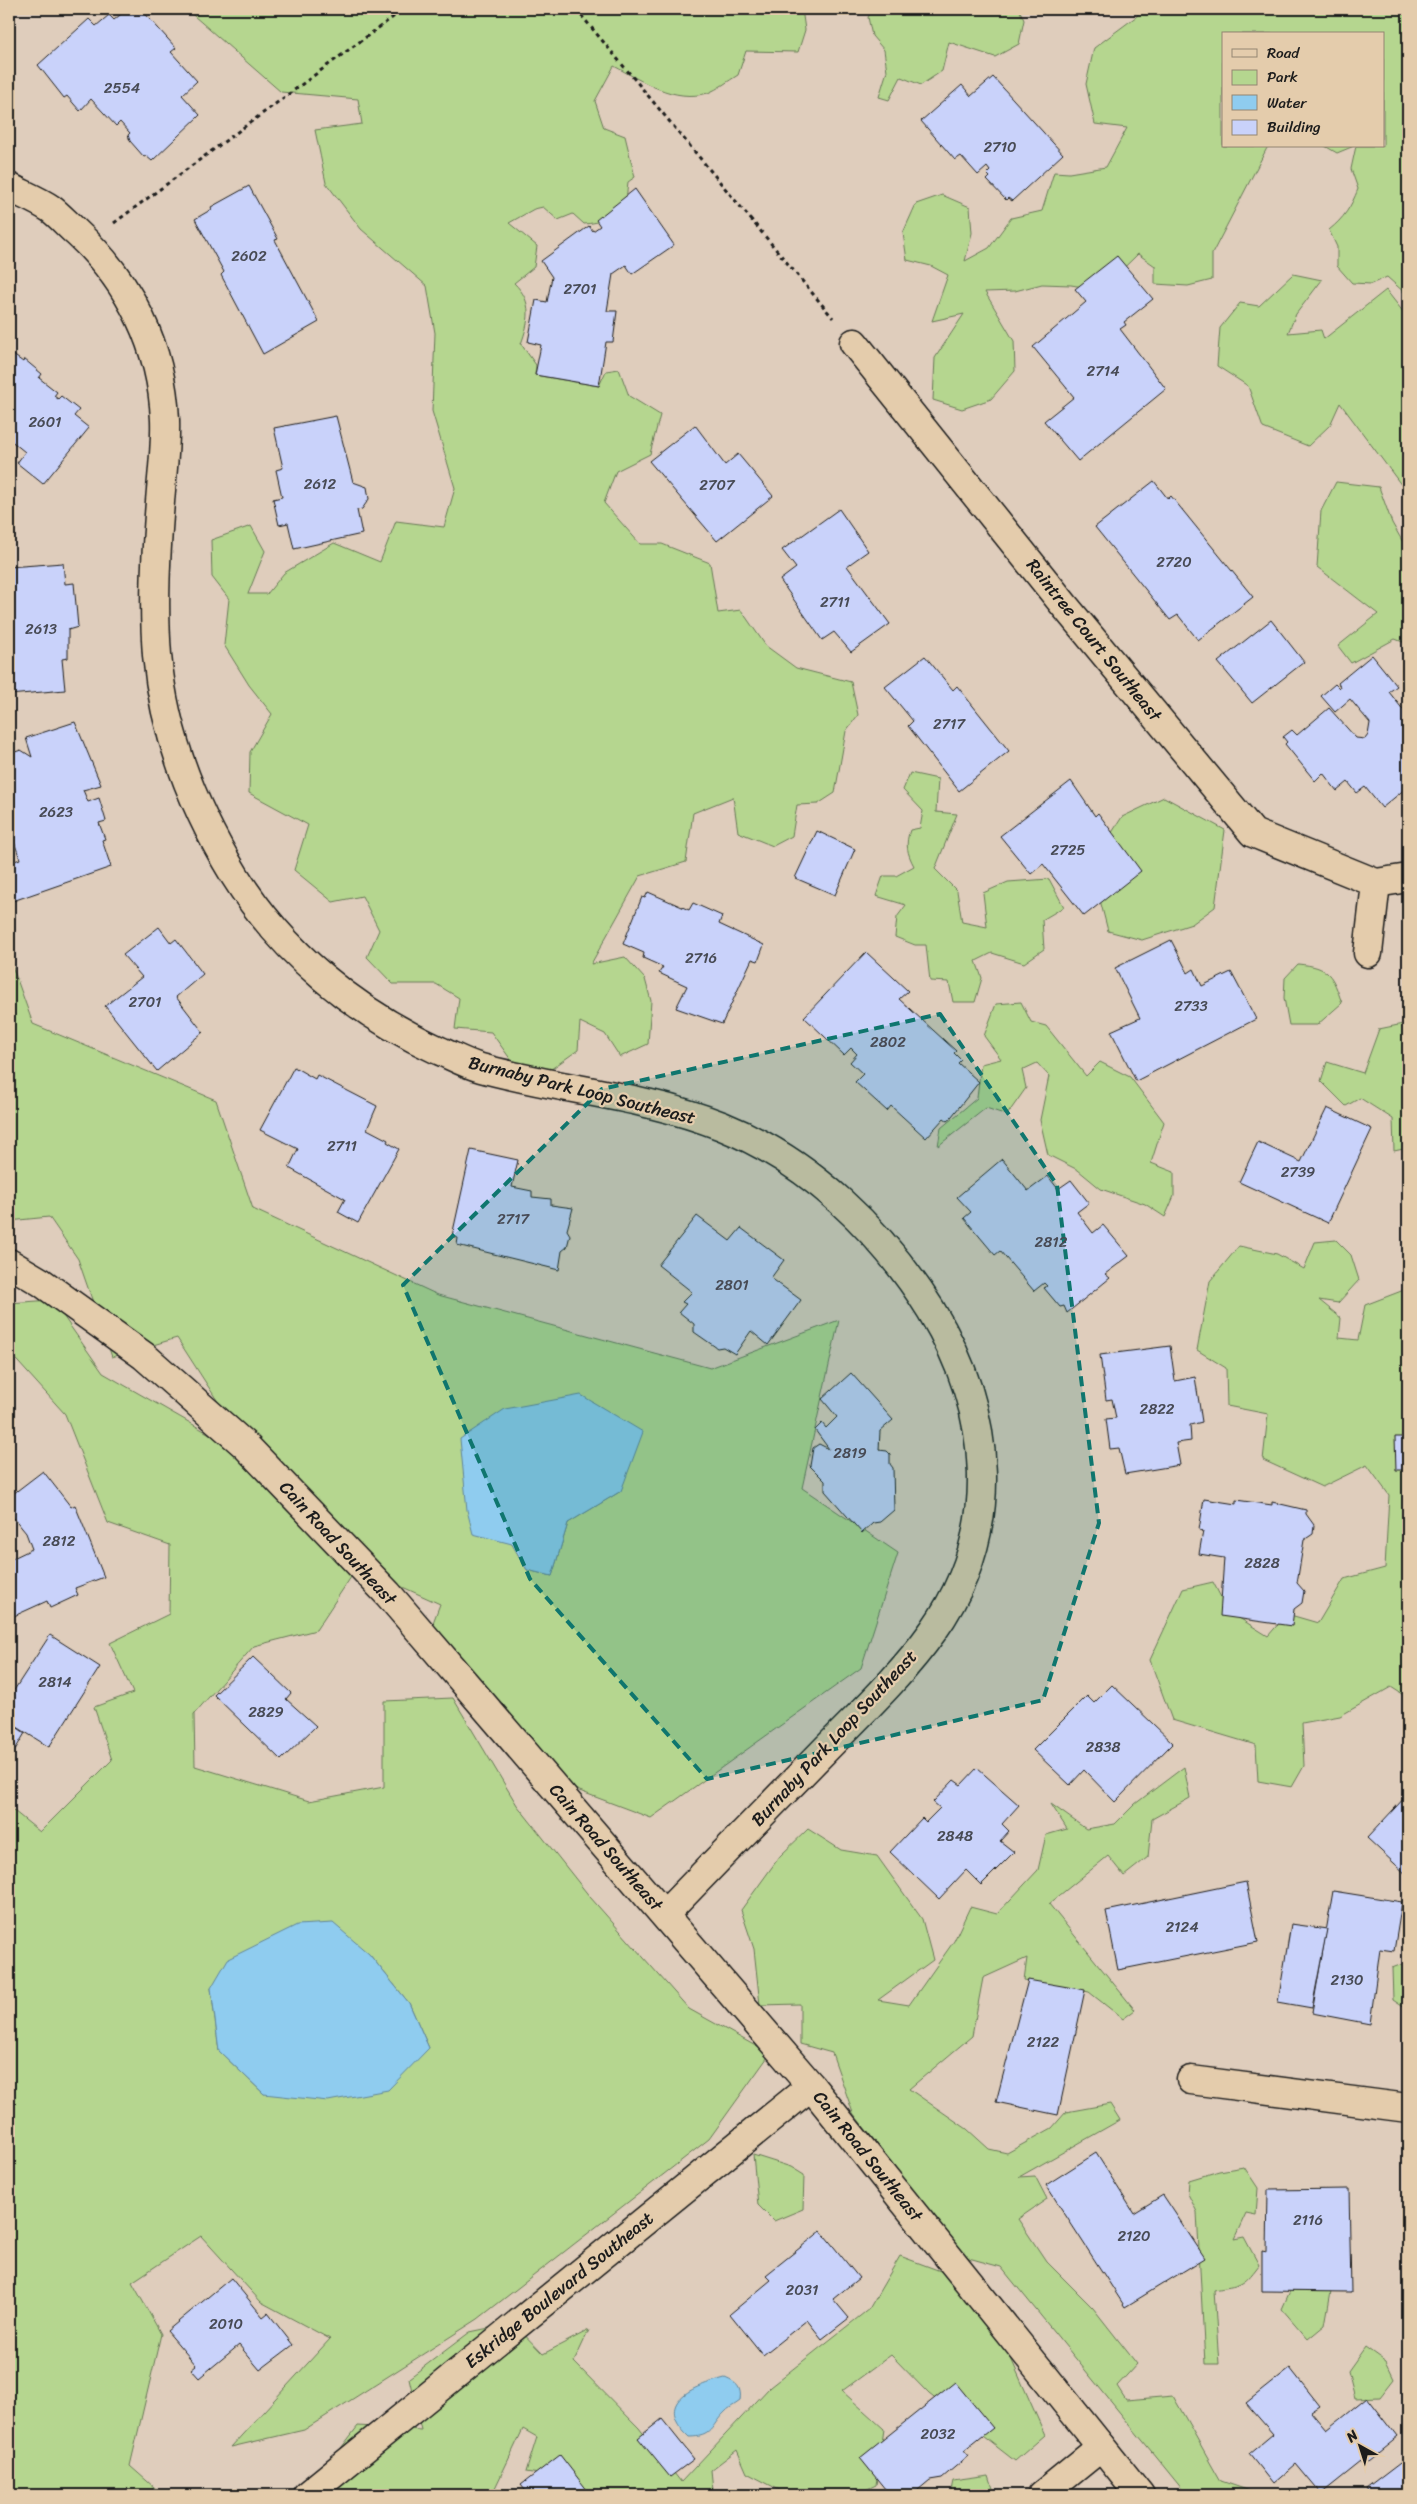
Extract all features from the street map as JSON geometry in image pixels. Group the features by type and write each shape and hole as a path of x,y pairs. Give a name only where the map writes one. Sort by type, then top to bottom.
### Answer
{"street":[{"name":"Burnaby Park Loop Southeast","path":"9,187 51,210 91,246 128,292 150,339 162,378 166,425 155,574 157,658 167,713 183,772 209,832 244,890 277,932 321,977 365,1011 419,1041 476,1067 670,1108 724,1127 777,1155 825,1187 872,1232 916,1287 951,1344 970,1397 983,1458 981,1514 966,1575 935,1629 892,1681 665,1914"},
{"name":"Raintree Court Southeast","path":"854,343 1070,612 1253,833 1376,882"},
{"path":"1368,953 1376,882 1408,878"},
{"name":"Cain Road Southeast","path":"9,1263 41,1282 144,1356 246,1446 388,1594 811,2086 1140,2495"},
{"path":"1191,2080 1408,2108"},
{"name":"Eskridge Boulevard Southeast","path":"307,2495 811,2086"},
{"path":"1042,2495 1101,2447"}],"path":[{"path":"91,246 115,222 404,9"},
{"path":"576,9 854,343"}],"highlighted area":[{"path":"940,1014 1057,1185 1099,1523 1043,1700 707,1779 530,1579 403,1285 602,1089"}],"green space":[{"path":"186,9 802,9 805,30 798,52 746,51 738,75 708,93 683,95 671,93 647,84 614,66 595,101 604,128 625,136 635,177 628,182 626,200 622,207 607,219 584,224 573,214 558,220 543,207 534,209 509,223 537,246 534,267 514,283 525,297 527,305 528,320 521,344 536,365 535,375 599,386 606,371 619,369 629,396 660,415 650,454 616,471 604,503 640,544 662,544 710,563 718,613 741,610 766,646 796,668 851,682 858,715 846,731 835,793 818,804 797,805 792,836 773,846 738,832 733,797 693,813 686,862 640,876 591,964 625,957 645,979 651,1001 648,1044 620,1057 605,1034 580,1022 578,1050 547,1072 511,1060 491,1032 455,1029 459,998 436,984 393,984 367,957 379,930 362,896 333,902 294,870 308,825 249,793 250,752 272,714 249,685 224,645 229,599 212,577 211,540 251,526 265,551 248,594 267,594 284,573 334,543 380,562 396,521 444,527 455,488 432,411 435,333 427,286 361,229 326,183 315,130 362,124 358,99 281,92"},
{"path":"873,9 1019,9 1024,20 1019,44 995,57 949,42 942,71 921,85 901,77 889,100 879,97 887,71 884,50 872,36 868,17"},
{"path":"1141,9 1408,9 1408,292 1405,293 1387,277 1371,284 1352,283 1337,266 1337,247 1329,230 1346,212 1358,189 1351,169 1356,148 1384,148 1384,32 1222,32 1222,148 1267,148 1212,254 1212,280 1188,286 1155,284 1155,266 1138,254 1101,290 1071,285 1042,284 1015,291 985,292 1014,341 1015,371 991,399 962,409 933,400 935,358 964,314 932,321 948,275 931,266 907,260 903,233 916,204 942,195 970,207 972,233 965,261 989,248 1011,218 1042,211 1054,172 1069,173 1106,167 1127,128 1095,124 1086,84 1094,48 1137,16"},
{"path":"1328,148 1349,148 1337,153"},
{"path":"1293,274 1322,280 1296,314 1288,333 1321,330 1324,339 1386,290 1408,318 1408,494 1340,403 1330,425 1308,446 1263,428 1248,386 1217,366 1220,328 1240,303 1259,306"},
{"path":"1336,482 1379,487 1392,523 1408,551 1408,644 1395,639 1351,663 1338,646 1378,614 1317,567 1321,511"},
{"path":"910,773 938,779 936,812 957,814 935,869 957,891 962,922 987,927 983,893 1008,882 1049,879 1064,907 1042,920 1044,949 1024,963 992,953 976,961 982,978 975,1002 953,1002 949,982 930,981 926,945 915,945 895,937 897,917 906,905 876,896 883,876 896,876 914,866 908,853 907,844 910,830 920,828 923,811 903,790"},
{"path":"1164,797 1225,830 1215,907 1192,924 1142,940 1108,931 1091,865 1122,817"},
{"path":"9,957 33,1024 216,1100 253,1209 438,1295 710,1368 839,1320 802,1488 898,1553 861,1668 651,1818 561,1784 421,1655 440,1604 354,1565 353,1574 316,1630 254,1646 194,1714 195,1766 309,1801 384,1787 384,1701 453,1698 517,1805 590,1897 689,2009 770,2054 709,2139 478,2319 304,2430 231,2447 330,2339 261,2302 201,2236 132,2282 161,2334 130,2466 163,2495 9,2495 9,1807 40,1832 112,1760 94,1707 133,1693 110,1643 169,1614 170,1545 108,1523 65,1414 9,1352 9,1303 52,1300 103,1373 297,1484 242,1439 177,1338 112,1357 78,1259 49,1217 9,1221","holes":["621,1491 568,1523 552,1576 527,1570 512,1544","369,1954 409,2003 429,2048 264,2094 219,2051 211,1988"]},
{"path":"1298,964 1317,967 1328,974 1342,1003 1317,1025 1289,1025 1284,998 1285,978"},
{"path":"1021,1002 1031,1022 1046,1026 1086,1076 1100,1062 1130,1077 1164,1122 1151,1163 1174,1172 1174,1196 1165,1217 1145,1204 1101,1189 1078,1170 1048,1155 1040,1120 1049,1076 1037,1063 1022,1070 1026,1088 1007,1115 986,1108 938,1146 941,1128 977,1098 981,1064 1001,1059 984,1036 996,1004"},
{"path":"1408,1023 1408,1148 1394,1151 1393,1119 1360,1098 1346,1106 1321,1081 1327,1062 1363,1073 1379,1029"},
{"path":"1336,1240 1351,1255 1359,1280 1338,1303 1319,1300 1341,1318 1339,1338 1358,1340 1365,1305 1404,1290 1405,1250 1408,1251 1408,1698 1391,1687 1340,1716 1302,1723 1304,1766 1292,1787 1258,1781 1256,1745 1172,1720 1150,1660 1183,1589 1213,1582 1228,1611 1268,1636 1287,1614 1318,1623 1344,1579 1385,1568 1389,1495 1367,1465 1322,1487 1263,1460 1268,1414 1227,1406 1226,1368 1197,1350 1210,1281 1239,1246 1277,1254 1304,1269 1315,1242"},
{"path":"1184,1767 1190,1798 1152,1819 1148,1857 1124,1876 1108,1856 1049,1904 1135,2010 1123,2019 1089,1992 1024,1980 1027,1958 983,1978 972,2036 909,2089 967,2129 989,2149 1007,2153 1052,2128 1066,2112 1110,2104 1120,2120 1019,2177 1035,2176 1047,2199 1018,2219 1046,2261 1093,2308 1137,2364 1117,2386 1126,2400 1173,2396 1221,2481 1253,2492 1253,2495 1187,2495 1001,2267 965,2257 853,2113 832,2053 800,2044 800,2004 760,2005 754,1949 741,1910 780,1856 808,1829 841,1850 877,1856 922,1919 933,1960 878,2000 909,2005 954,1941 970,1907 997,1914 1038,1870 1046,1835 1067,1829 1051,1804 1086,1829 1115,1824 1135,1804"},
{"path":"1408,1962 1408,2010 1393,2000 1392,1968"},
{"path":"753,2155 791,2167 804,2175 803,2209 774,2221 758,2205"},
{"path":"1244,2167 1258,2188 1256,2215 1246,2213 1234,2239 1244,2237 1259,2265 1244,2282 1214,2290 1219,2364 1205,2364 1197,2212 1188,2194 1189,2180 1219,2171"},
{"path":"900,2256 954,2276 1009,2354 1045,2435 1015,2461 929,2394 891,2355 842,2391 884,2429 876,2485 855,2495 789,2495 747,2473 737,2450 711,2470 713,2490 716,2495 560,2495 552,2476 526,2472 537,2437 523,2429 495,2488 503,2495 309,2495 325,2469 358,2426 421,2430 409,2378 470,2332 513,2323 543,2354 589,2330 574,2362 639,2428 681,2482 770,2387 869,2309"},
{"path":"1290,2291 1331,2291 1325,2325 1308,2339 1282,2309"},
{"path":"1365,2347 1386,2362 1394,2379 1380,2397 1355,2398 1348,2371"},
{"path":"989,2476 995,2495 950,2495 953,2481"}],"water":[{"path":"581,1395 643,1432 621,1491 568,1523 552,1576 527,1570 512,1544 473,1534 467,1510 460,1439 505,1409"},
{"path":"333,1923 369,1954 409,2003 429,2048 388,2090 328,2101 264,2094 219,2051 211,1988 228,1959 297,1925"},
{"path":"725,2378 738,2386 740,2401 726,2411 707,2433 697,2437 689,2437 679,2425 675,2414 676,2405 681,2397 690,2391"}],"building":[{"path":"74,9 85,9 79,14"},
{"path":"127,9 141,9 176,48 171,52 197,81 182,95 200,115 152,161 146,156 144,157 130,141 128,135 130,133 120,122 116,126 91,99 80,111 67,96 64,98 38,65 89,19 96,26 109,15 114,20"},
{"path":"993,77 1063,154 1012,201 1008,198 1006,200 987,180 990,177 987,174 990,171 987,167 978,175 961,156 955,160 921,121 962,85 971,96"},
{"path":"249,186 278,239 275,240 319,322 263,354 221,275 224,272 195,219 212,209 211,207"},
{"path":"635,189 674,245 632,274 626,265 613,274 607,311 617,311 613,342 606,342 599,386 535,375 541,345 528,342 536,300 547,302 552,277 541,261 589,226 593,231 600,226 596,220"},
{"path":"1117,256 1153,299 1124,322 1126,325 1120,329 1166,389 1078,461 1044,421 1074,397 1033,347 1086,302 1075,289"},
{"path":"9,352 23,362 24,359 42,374 39,378 57,392 54,396 58,399 61,396 79,410 74,416 89,428 43,484 17,463 25,452 9,439"},
{"path":"336,416 353,482 367,487 369,499 362,509 357,510 362,534 294,549 288,523 279,525 273,499 282,497 276,470 283,468 274,428"},
{"path":"695,425 725,465 738,454 773,496 717,541 649,461"},
{"path":"1154,481 1168,499 1171,496 1253,597 1198,640 1178,615 1170,620 1095,527"},
{"path":"839,509 868,551 847,566 890,624 851,652 834,632 822,640 780,580 796,568 782,550"},
{"path":"63,563 65,584 74,583 78,627 68,630 68,658 62,659 65,690 9,695 9,567"},
{"path":"1271,620 1304,662 1252,703 1218,662"},
{"path":"1372,655 1397,686 1389,692 1408,716 1406,721 1408,724 1408,791 1406,788 1382,808 1365,787 1357,793 1348,782 1337,791 1323,773 1315,781 1285,744 1287,742 1283,737 1292,730 1297,735 1329,708 1356,738 1365,739 1368,735 1370,723 1350,699 1335,712 1321,696 1335,684 1339,688 1338,683"},
{"path":"925,656 953,690 957,686 1009,751 959,791 908,726 913,721 885,687"},
{"path":"75,722 101,785 83,790 88,802 99,798 106,821 99,823 105,839 102,840 111,867 10,902 9,863 20,859 9,827 9,754 21,750 32,757 26,738"},
{"path":"1071,781 1095,816 1098,813 1141,871 1084,916 1043,864 1031,874 1000,836"},
{"path":"817,831 855,849 835,895 795,878"},
{"path":"648,892 689,910 693,903 722,916 719,924 764,945 758,961 752,959 722,1024 676,1008 687,986 659,973 663,967 643,958 644,953 623,944 642,897 645,898"},
{"path":"159,927 171,943 176,939 203,974 176,997 203,1032 157,1071 105,1006 142,977 123,955"},
{"path":"1171,940 1188,973 1194,969 1202,986 1231,972 1256,1019 1136,1081 1111,1031 1140,1018 1115,968"},
{"path":"866,952 908,991 899,999 956,1051 954,1053 961,1060 958,1063 979,1082 948,1121 944,1118 926,1138 891,1106 887,1111 855,1082 863,1074 850,1062 857,1054 851,1048 844,1055 804,1017"},
{"path":"294,1067 315,1079 317,1075 377,1106 367,1129 388,1140 387,1142 399,1149 358,1223 338,1212 345,1199 289,1168 298,1149 260,1130"},
{"path":"1327,1108 1372,1129 1328,1223 1239,1182 1258,1142 1301,1162"},
{"path":"471,1150 518,1160 512,1187 532,1191 532,1197 551,1199 551,1205 573,1208 567,1230 570,1235 567,1247 562,1251 559,1270 457,1245 458,1238 452,1236"},
{"path":"1002,1159 1028,1191 1048,1176 1058,1189 1071,1180 1089,1203 1077,1212 1093,1233 1103,1225 1129,1256 1105,1274 1110,1278 1067,1313 1064,1306 1060,1307 1044,1288 1047,1286 1044,1283 1034,1291 1000,1251 995,1255 964,1218 971,1212 957,1197"},
{"path":"697,1216 730,1241 741,1228 784,1260 771,1278 801,1300 768,1345 751,1331 735,1354 723,1347 717,1348 694,1332 694,1324 679,1312 686,1304 682,1302 692,1292 658,1265"},
{"path":"1170,1346 1175,1381 1195,1377 1202,1422 1190,1425 1191,1441 1176,1443 1180,1465 1125,1474 1119,1448 1110,1449 1106,1419 1116,1418 1112,1399 1106,1400 1100,1355"},
{"path":"851,1373 893,1420 880,1431 879,1450 887,1451 890,1454 890,1464 893,1468 894,1510 880,1522 873,1523 862,1533 825,1491 825,1481 810,1466 813,1448 819,1444 829,1449 815,1430 822,1423 826,1428 837,1417 822,1399"},
{"path":"1395,1437 1408,1437 1408,1470 1396,1470"},
{"path":"43,1471 71,1507 75,1505 104,1577 75,1588 78,1595 50,1608 47,1601 14,1616 9,1604 9,1560 32,1549 26,1533 9,1512 9,1497"},
{"path":"1204,1499 1236,1504 1236,1500 1272,1505 1272,1502 1306,1510 1306,1514 1314,1525 1313,1534 1304,1540 1297,1583 1304,1591 1302,1603 1294,1609 1292,1626 1220,1616 1224,1558 1199,1554 1203,1531 1199,1530"},
{"path":"50,1635 100,1667 49,1747 9,1722 9,1698"},
{"path":"253,1657 291,1693 286,1699 316,1726 281,1760 214,1695"},
{"path":"1112,1685 1173,1743 1115,1802 1084,1770 1070,1785 1033,1750 1087,1696 1094,1703"},
{"path":"9,1722 25,1733 9,1760"},
{"path":"977,1768 1019,1805 1002,1824 1009,1831 1000,1841 1014,1852 981,1885 966,1870 939,1899 890,1852 922,1818 926,1822 940,1808 933,1802 954,1780 961,1785"},
{"path":"1408,1794 1408,1876 1367,1838"},
{"path":"1246,1882 1258,1942 1118,1970 1106,1911"},
{"path":"1333,1891 1402,1902 1394,1951 1380,1949 1370,2024 1312,2013"},
{"path":"1291,1924 1327,1929 1312,2008 1278,2002"},
{"path":"1028,1980 1085,1990 1058,2115 996,2102"},
{"path":"1096,2153 1134,2213 1163,2195 1205,2258 1125,2307 1046,2185"},
{"path":"1349,2189 1351,2292 1262,2291 1262,2251 1267,2252 1268,2190"},
{"path":"821,2231 859,2278 833,2299 849,2318 822,2339 807,2320 763,2355 730,2314 771,2280 766,2275"},
{"path":"231,2278 263,2317 268,2313 293,2345 260,2370 239,2345 199,2378 191,2369 196,2365 167,2331"},
{"path":"1290,2368 1320,2406 1311,2412 1326,2430 1367,2397 1398,2437 1363,2465 1361,2462 1321,2494 1296,2464 1273,2484 1249,2454 1273,2434 1246,2403"},
{"path":"955,2382 993,2428 964,2451 968,2456 942,2478 930,2480 912,2495 890,2495 860,2458"},
{"path":"662,2419 694,2459 670,2477 638,2438"},
{"path":"560,2455 591,2495 529,2495 521,2485"},
{"path":"1408,2457 1408,2495 1371,2495 1366,2489"}]}
